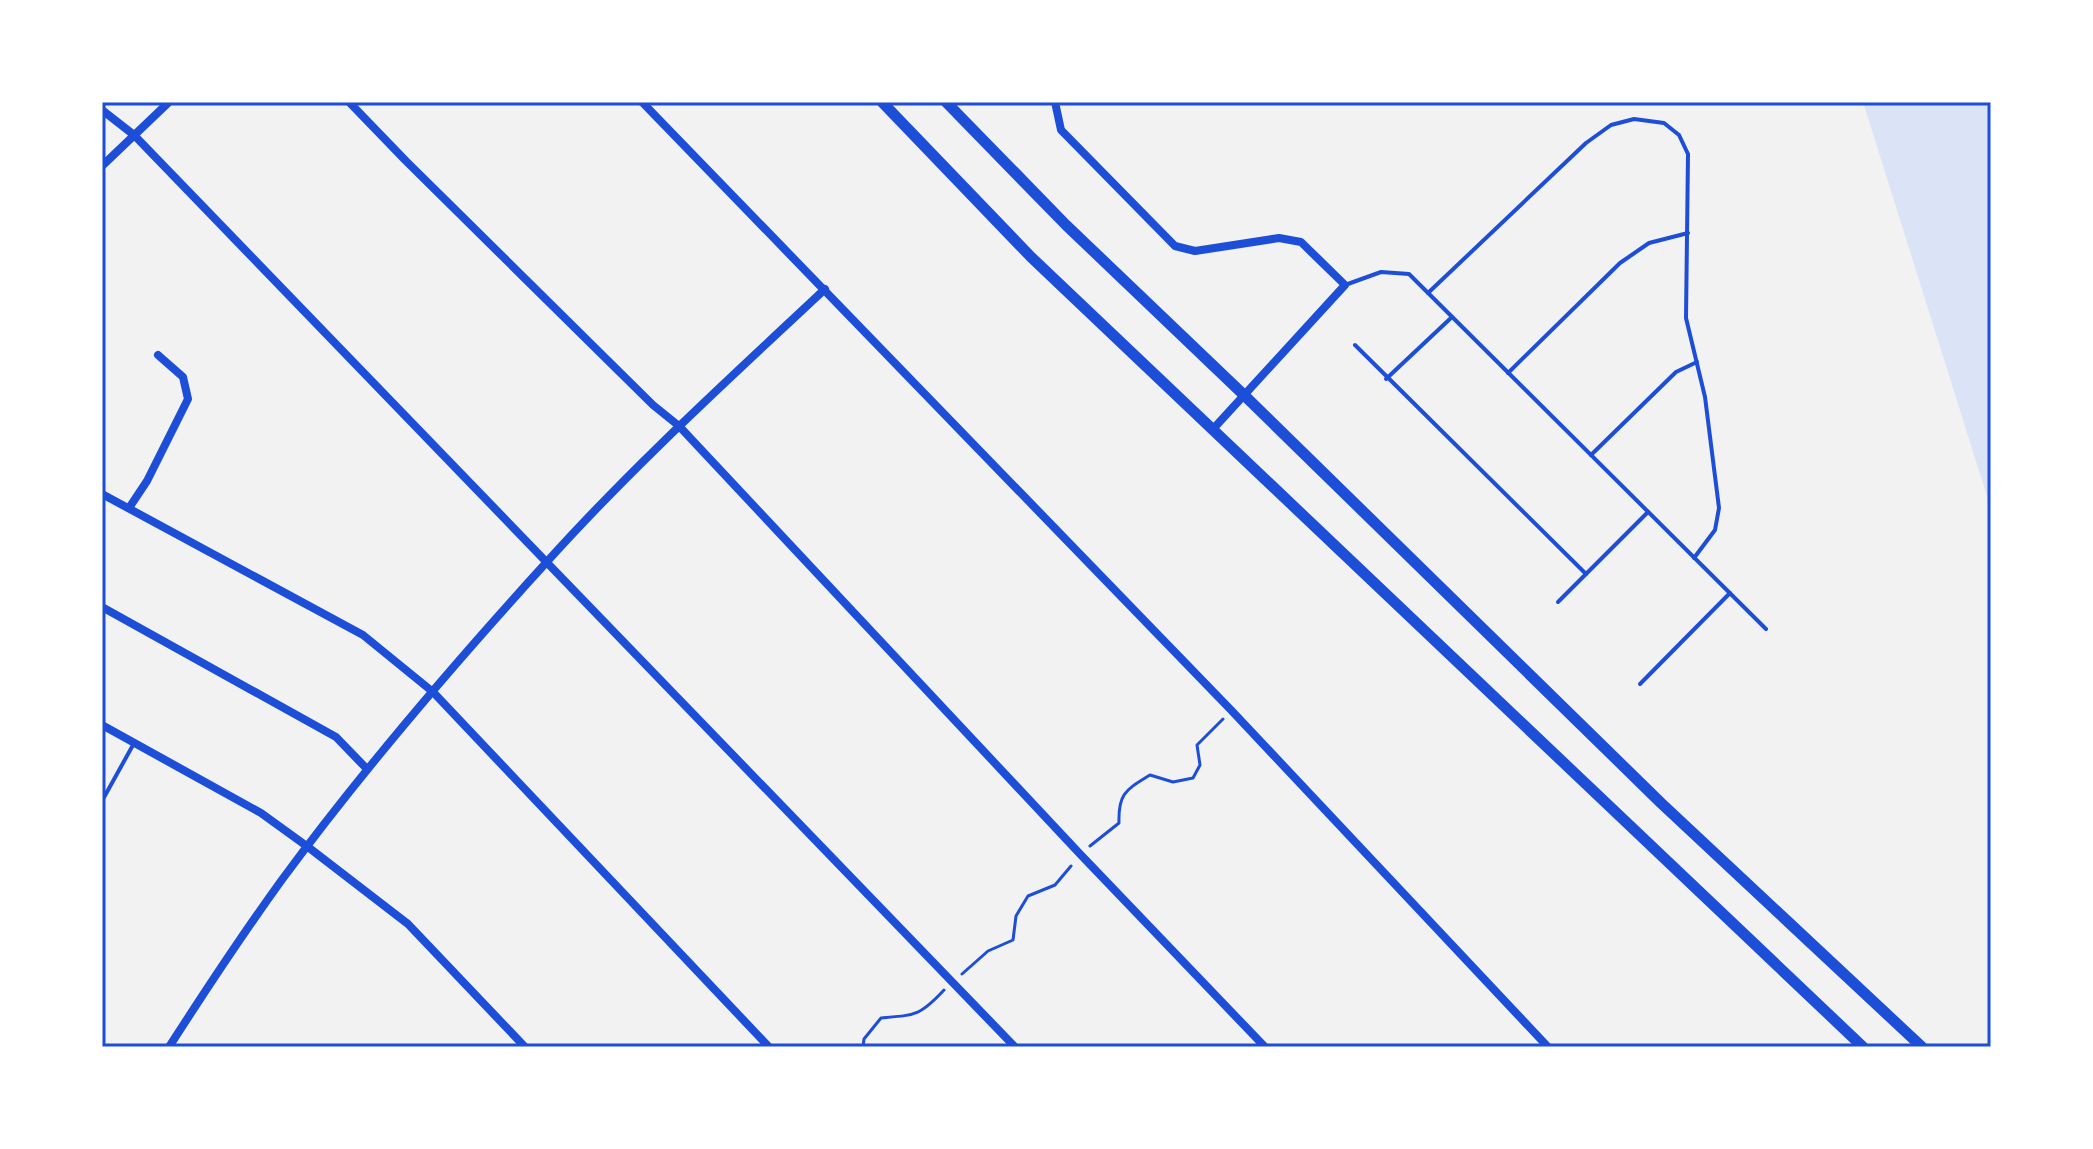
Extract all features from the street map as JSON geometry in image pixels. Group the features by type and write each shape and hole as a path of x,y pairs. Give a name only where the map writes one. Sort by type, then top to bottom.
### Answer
{"main road":[{"path":"882,102 1031,257 1863,1047"},
{"path":"946,102 1066,225 1661,803 1922,1047"}],"street":[{"path":"102,166 169,102"},
{"path":"349,102 653,405 679,426 1265,1047"},
{"path":"642,102 1231,710 1548,1047"},
{"path":"1055,102 1061,130 1175,246 1195,251 1279,238 1301,242 1345,285 1214,428"},
{"path":"102,110 134,135 1015,1047"},
{"path":"169,1047 251,924 308,847 367,769 433,692 545,563 679,426 825,289"},
{"path":"129,508 147,481 188,399 183,377 158,355"},
{"path":"102,494 363,635 433,692 769,1047"},
{"path":"102,607 336,737 367,769"},
{"path":"102,725 261,813 308,847 408,924 525,1047"}],"lane":[{"path":"1428,293 1586,143 1611,125 1634,119 1664,123 1679,135 1688,154 1686,318 1705,397 1719,508 1715,530 1694,558"},
{"path":"1508,373 1620,263 1649,243 1688,233"},
{"path":"1345,285 1381,272 1409,274 1766,629"},
{"path":"1386,379 1452,317"},
{"path":"1355,345 1586,574"},
{"path":"1591,455 1676,372 1697,362"},
{"path":"1558,602 1648,512"},
{"path":"1640,684 1730,593"},
{"path":"102,801 134,743"}],"path":[{"path":"863,1047 864,1039 881,1018 913,1015 928,1007 988,951 1013,940 1016,916 1028,896 1055,885 1080,854 1119,823 1118,804 1125,791 1150,775 1173,782 1193,778 1200,765 1197,745 1231,710"}],"shaded area":[{"path":"1863,102 1991,102 1991,509"}]}
